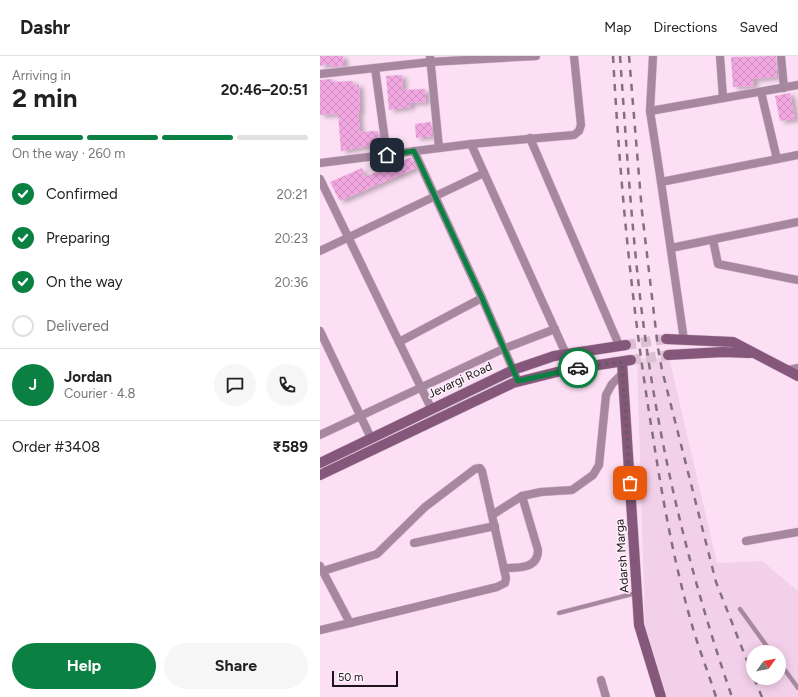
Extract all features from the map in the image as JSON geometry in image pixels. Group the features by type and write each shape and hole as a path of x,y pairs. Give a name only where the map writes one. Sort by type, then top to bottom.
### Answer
{"main road":[{"path":"666,339 733,342 798,376"},
{"name":"Jevargi Road","path":"320,462 513,370 566,354 622,345"},
{"path":"668,355 723,352 752,353"},
{"name":"Adarsh Marga","path":"518,381 565,370 626,361 623,373 639,624 662,697"},
{"path":"320,475 518,381"}],"street":[{"path":"320,74 375,68 430,59 536,56"},
{"path":"320,163 471,144 574,135 579,131 581,125 574,56"},
{"path":"653,56 650,111 684,340"},
{"path":"720,56 723,98"},
{"path":"781,56 784,88"},
{"path":"430,59 439,148"},
{"path":"375,68 387,155"},
{"path":"650,111 798,85"},
{"path":"761,92 777,159"},
{"path":"530,138 622,345"},
{"path":"471,144 566,354"},
{"path":"414,151 482,298 518,381"},
{"path":"661,182 777,159 797,158"},
{"path":"320,251 484,173"},
{"path":"320,179 323,193 348,237 431,408"},
{"path":"671,248 798,222"},
{"path":"713,240 718,264 798,280"},
{"path":"399,342 482,298"},
{"path":"320,435 421,386 504,349 555,329"},
{"path":"320,331 371,438"},
{"path":"788,370 798,368"},
{"path":"492,515 522,496 541,492 572,490 597,470 606,394 612,384 623,373"},
{"path":"320,630 350,623 497,587 505,583 506,578 495,526 483,474 480,468 425,507 377,554 321,568 350,623"},
{"path":"504,568 528,566 535,562 538,557 538,550 522,496"},
{"path":"414,543 495,526"},
{"path":"746,541 798,532"},
{"path":"600,680 606,697"}],"lane":[{"path":"559,613 637,593"},
{"path":"740,609 766,645"},
{"path":"786,672 798,688"}],"shaded area":[{"path":"669,357 717,563 762,561 798,591 798,697 667,697 645,625 637,359"}],"building":[{"path":"320,56 343,56 344,66 330,67 330,64 320,66"},
{"path":"776,56 777,77 753,79 754,86 733,87 731,57"},
{"path":"402,75 403,90 425,89 426,102 410,103 411,107 389,110 386,76"},
{"path":"332,79 333,82 353,81 354,86 359,84 360,112 358,113 360,132 378,131 380,144 341,151 338,114 320,115 320,80"},
{"path":"790,93 795,119 780,121 775,96"},
{"path":"431,122 432,136 416,138 415,124"},
{"path":"411,157 416,168 340,201 330,182 362,168 365,177"}],"tunnel":[{"path":"626,345 666,339"},
{"path":"631,360 668,355"}],"railway":[{"path":"613,56 619,152 633,294 657,461 665,510 681,584 694,632 716,697"},
{"path":"620,56 637,274 656,405 665,454 688,552 701,601 732,697"},
{"path":"629,56 642,212 658,348 662,370 716,582 746,658"},
{"path":"757,685 762,697"}],"way so far":[{"path":"578,368 622,362 630,483"}],"route":[{"path":"387,155 414,151 482,298 518,381 578,368"}]}
